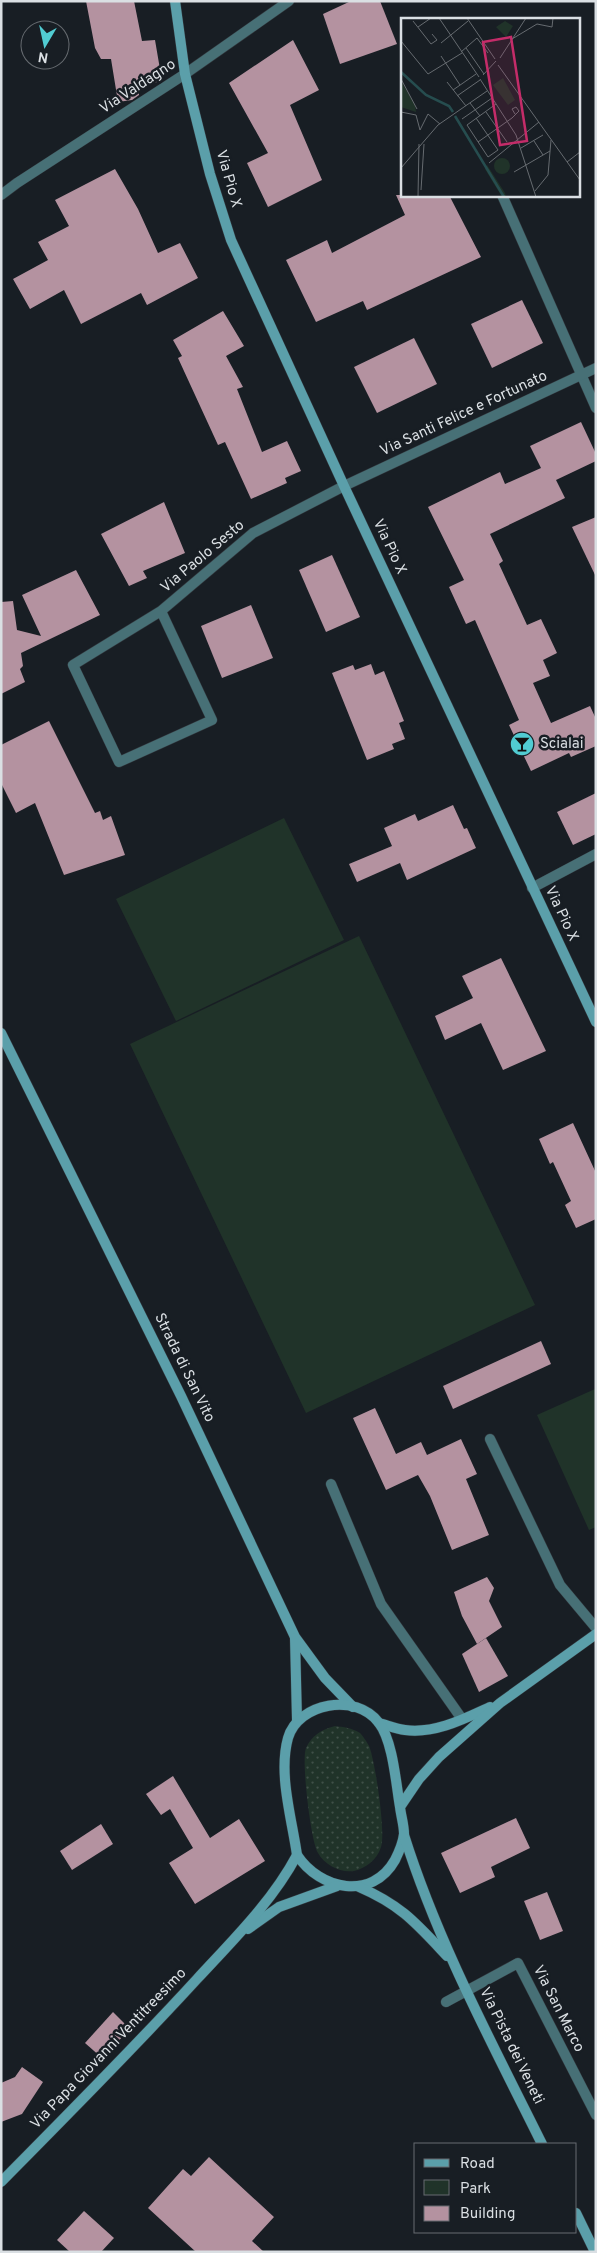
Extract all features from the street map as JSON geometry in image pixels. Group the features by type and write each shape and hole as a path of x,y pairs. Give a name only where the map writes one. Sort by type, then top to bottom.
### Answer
{"street":[{"name":"Via Pio X","path":"175,1 186,74 210,174 231,240 344,486 596,1022"},
{"name":"Via Valdagno","path":"1,196 17,183 186,74 289,1"},
{"path":"502,196 580,376 596,408"},
{"name":"Via Santi Felice e Fortunato","path":"344,486 596,368"},
{"name":"Via Paolo Sesto","path":"161,612 212,720 119,762 72,665 161,612 253,533 344,486"},
{"path":"532,888 596,854"},
{"name":"Strada di San Vito","path":"1,1032 181,1396 295,1638 325,1678 353,1708"},
{"path":"490,1439 560,1585 596,1628"},
{"path":"331,1484 381,1604 462,1720"},
{"path":"400,1807 438,1757 500,1703 596,1634"},
{"path":"295,1638 297,1720 288,1739 284,1765 297,1855"},
{"path":"297,1720 314,1710 334,1705 353,1708 367,1713 379,1723 404,1730 427,1730 462,1720 500,1703"},
{"name":"Via Papa Giovanni Ventitreesimo","path":"236,1936 279,1907 337,1886 359,1887 383,1876 399,1852 404,1835 390,1749 379,1723"},
{"name":"Via Pista dei Veneti","path":"404,1835 423,1894 452,1962 542,2143"},
{"name":"Via Papa Giovanni Ventitreesimo","path":"1,2182 131,2051 236,1936 278,1887 297,1855 304,1867 337,1886"},
{"name":"Via Pista dei Veneti","path":"359,1887 383,1897 406,1913 452,1962"},
{"name":"Via San Marco","path":"446,2002 518,1963 596,2115"},
{"path":"577,2215 595,2252"}],"green space":[{"path":"284,818 344,940 176,1021 116,899"},
{"path":"359,936 535,1305 306,1413 130,1044"},
{"path":"595,1389 596,1527 589,1530 537,1415"},
{"path":"335,1726 357,1731 366,1741 374,1766 379,1796 382,1827 381,1847 377,1856 370,1863 354,1871 343,1871 325,1861 318,1853 312,1834 305,1768 306,1748 318,1734 325,1729"}],"building":[{"path":"86,1 134,1 142,41 155,40 162,81 139,86 139,95 132,100 118,102 111,59 101,59 95,48"},
{"path":"351,1 380,1 397,44 340,64 323,14"},
{"path":"293,40 319,90 290,105 322,180 268,207 247,163 268,153 229,83"},
{"path":"115,169 138,209 158,253 180,243 198,278 147,305 141,293 81,324 64,290 30,309 13,279 48,260 38,242 69,226 55,200"},
{"path":"396,195 450,196 481,257 367,310 363,301 316,322 286,260 327,240 332,253 405,215"},
{"path":"522,300 543,343 492,368 471,324"},
{"path":"223,311 244,346 226,356 243,387 237,389 262,452 287,441 301,471 285,478 287,483 251,499 225,442 218,445 178,358 182,356 173,340"},
{"path":"414,338 437,384 377,413 354,367"},
{"path":"581,422 596,454 596,461 556,480 565,498 490,534 503,561 499,564 527,625 541,619 557,653 543,660 550,676 533,683 551,723 590,706 596,719 596,746 571,757 569,753 531,771 509,725 519,720 475,620 466,624 449,587 464,580 428,507 500,472 505,484 541,468 530,446"},
{"path":"164,502 185,553 143,571 147,578 129,586 101,534"},
{"path":"596,517 596,577 572,527"},
{"path":"332,555 360,617 326,632 299,570"},
{"path":"76,570 100,615 21,653 23,666 20,669 25,682 1,694 1,602 13,601 17,630 41,636 22,595"},
{"path":"251,605 273,658 222,678 201,626"},
{"path":"371,664 375,675 384,671 404,721 399,723 405,739 392,744 394,749 367,760 332,673 353,665 355,670"},
{"path":"49,721 95,813 100,811 103,820 111,816 125,855 64,875 35,803 16,813 1,783 1,745"},
{"path":"596,793 596,834 573,845 557,812"},
{"path":"453,805 464,829 467,828 476,848 407,880 400,863 357,882 349,864 392,846 384,828 415,814 418,821"},
{"path":"501,958 546,1051 503,1070 481,1023 445,1040 435,1016 473,998 462,976"},
{"path":"573,1123 596,1173 596,1219 576,1228 565,1205 571,1201 553,1162 550,1164 539,1139"},
{"path":"541,1341 551,1364 453,1409 443,1386"},
{"path":"375,1408 396,1454 421,1442 427,1455 461,1439 477,1474 466,1479 489,1535 452,1550 430,1496 418,1475 386,1490 353,1418"},
{"path":"487,1577 494,1588 489,1601 502,1627 477,1644 462,1616 454,1592"},
{"path":"486,1638 508,1676 479,1692 462,1654"},
{"path":"173,1776 210,1838 239,1819 265,1861 195,1904 169,1863 193,1848 170,1809 161,1815 146,1794"},
{"path":"516,1818 530,1848 491,1867 495,1877 460,1893 441,1853"},
{"path":"101,1824 113,1844 72,1870 60,1851"},
{"path":"547,1892 563,1931 540,1940 524,1901"},
{"path":"113,2012 130,2029 102,2058 85,2043"},
{"path":"22,2067 43,2082 22,2114 1,2122 1,2083 15,2077"},
{"path":"209,2157 274,2217 252,2241 264,2252 196,2252 148,2208 183,2169 191,2176"},
{"path":"84,2211 114,2238 101,2252 70,2252 57,2240"}],"place":[{"name":"Scialai","path":"522,744"}]}
